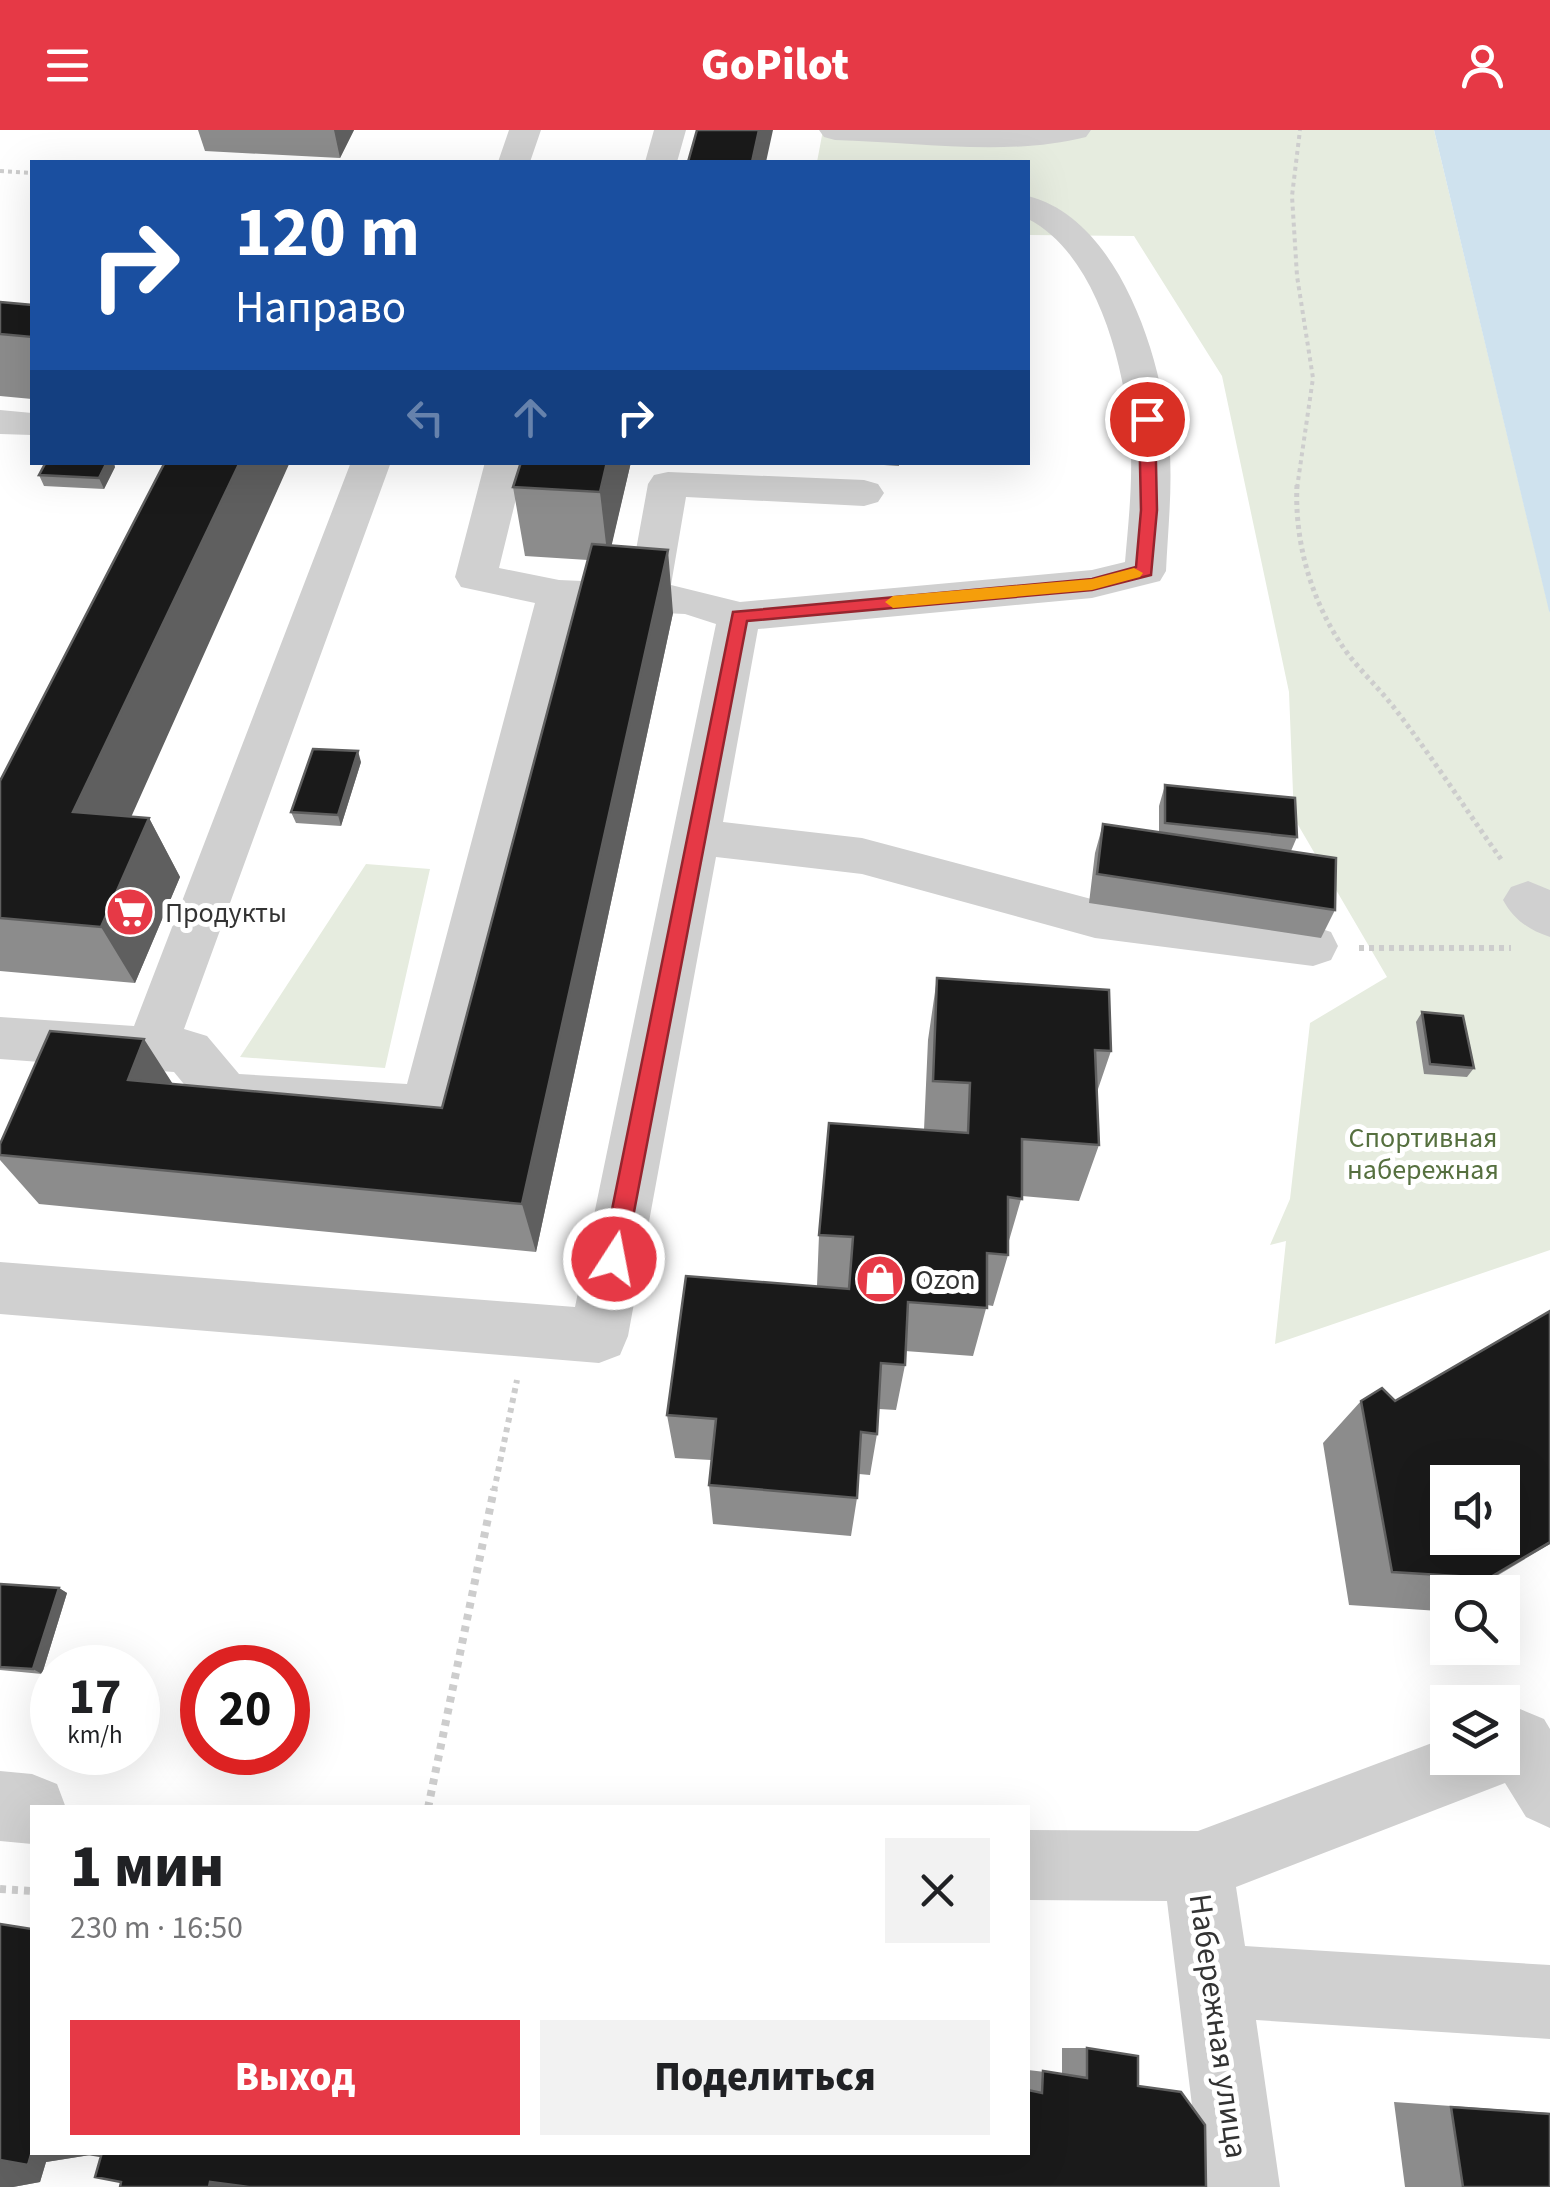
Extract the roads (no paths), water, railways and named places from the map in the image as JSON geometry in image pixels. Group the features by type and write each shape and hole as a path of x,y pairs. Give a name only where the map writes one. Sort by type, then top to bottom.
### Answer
{"street":[{"path":"515,160 526,130"},
{"path":"662,160 670,130"},
{"path":"832,160 835,130 1026,136 1075,130"},
{"path":"504,465 476,577 559,594 686,600 739,616 1092,584 1145,571 1149,510 1147,419 1132,356 1104,274 1054,214 1030,207"},
{"path":"0,422 30,424"},
{"path":"151,1049 370,465"},
{"path":"648,599 668,484 864,494"},
{"path":"0,1038 188,1051 225,1095 428,1108 559,594"},
{"path":"0,1288 598,1336 739,616"},
{"path":"696,837 862,856 1095,918 1313,946"},
{"path":"1030,1865 1198,1866 1521,1755"},
{"path":"0,1806 30,1810"},
{"name":"Набережная улица","path":"1198,1866 1241,2187"},
{"path":"1214,1981 1550,2002"}],"water":[{"path":"1434,130 1550,130 1550,613 1549,611"}],"place":[{"name":"Продукты","path":"130,912"},
{"name":"Ozon","path":"880,1279"}],"park label":[{"name":"Спортивная набережная","path":"1423,1153"}]}
